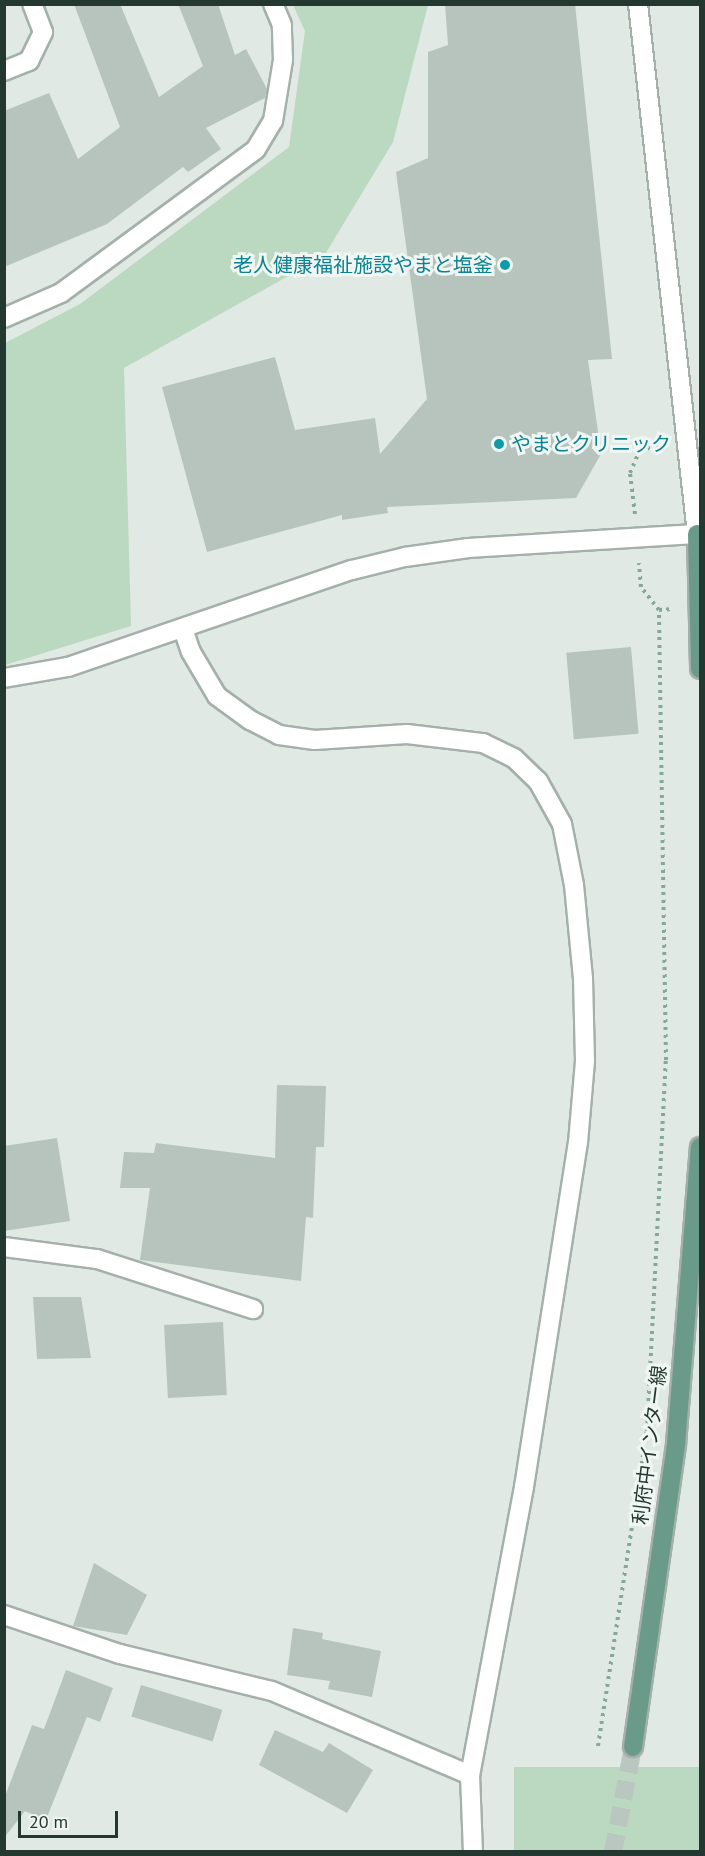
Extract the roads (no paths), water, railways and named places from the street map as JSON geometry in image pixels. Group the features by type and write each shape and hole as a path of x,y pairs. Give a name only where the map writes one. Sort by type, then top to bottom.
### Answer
{"main road":[{"path":"699,534 700,669"},
{"name":"利府中インター線","path":"633,1747 676,1444 700,1147"}],"street":[{"path":"4,71 29,61 44,32 32,4"},
{"path":"4,318 61,292 256,149 273,121 283,60 282,26 273,4"},
{"path":"4,678 68,667 352,570 405,557 468,548 699,534 638,4"},
{"path":"183,628 191,652 217,696 250,720 279,735 315,740 407,734 483,743 514,758 538,781 562,824 574,885 583,979 585,1061 578,1142 528,1463 470,1775 473,1851"},
{"path":"4,1247 97,1259 253,1308"},
{"path":"4,1615 120,1654 272,1691 470,1775"}],"tunnel":[{"path":"613,1852 633,1747"}],"place":[{"name":"老人健康福祉施設やまと塩釜","path":"505,265"},
{"name":"やまとクリニック","path":"499,444"}]}
